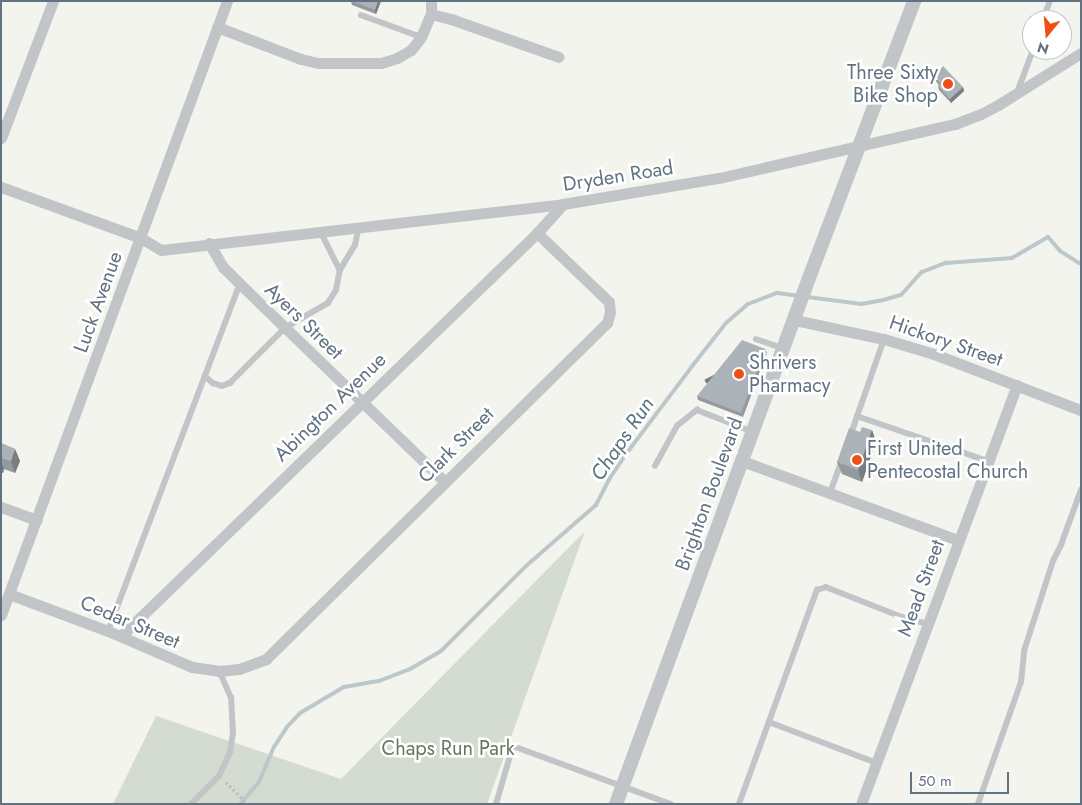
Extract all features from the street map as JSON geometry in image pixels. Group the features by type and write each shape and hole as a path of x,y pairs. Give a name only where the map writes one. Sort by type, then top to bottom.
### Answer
{"street":[{"path":"1,138 53,1"},
{"name":"Luck Avenue","path":"1,615 142,238 227,1"},
{"path":"217,27 300,59 318,63 381,63 397,58 411,50 421,37 431,14 430,1"},
{"name":"Brighton Boulevard","path":"616,804 809,278 914,1"},
{"path":"431,14 451,19 559,57"},
{"name":"Dryden Road","path":"142,238 161,250 321,230 563,204 719,178 954,124 981,114 1081,53"},
{"path":"1,187 142,238"},
{"name":"Abington Avenue","path":"121,636 537,232 563,204"},
{"name":"Clark Street","path":"239,669 253,666 276,652 306,618 607,322 610,312 609,302 537,232"},
{"name":"Ayers Street","path":"209,243 223,267 445,482"},
{"name":"Hickory Street","path":"797,314 884,339 1018,385 1081,410"},
{"name":"Mead Street","path":"861,804 958,540 1018,385"},
{"path":"742,461 958,540"},
{"path":"1,507 37,520"},
{"name":"Cedar Street","path":"9,594 108,630 192,668 219,671 239,669"}],"lane":[{"path":"361,15 421,37"},
{"path":"1018,92 1029,60"},
{"path":"205,376 213,383 222,386 230,383 285,328 328,303 338,284 340,270 355,245 359,226"},
{"path":"321,230 334,262 340,270"},
{"path":"108,630 240,284"},
{"path":"756,339 784,349"},
{"path":"848,442 884,339"},
{"path":"655,466 677,426 697,410 753,432"},
{"path":"857,416 988,461"},
{"path":"830,493 842,459"},
{"path":"978,804 1021,682 1024,651 1044,588 1081,490"},
{"path":"739,804 817,590 826,587 902,617 928,624"},
{"path":"192,804 219,776 230,752 233,734 231,698 219,671"},
{"path":"768,722 877,763"},
{"path":"496,804 513,746 671,804"}],"path":[{"path":"232,788 248,804"}],"green space":[{"name":"Chaps Run Park","path":"585,531 487,804 113,804 156,716 341,779"}],"building":[{"path":"352,1 378,1 375,10"},
{"name":"Three Sixty Bike Shop","path":"943,66 963,87 950,99 938,86 941,84 933,76"},
{"name":"Shrivers Pharmacy","path":"742,340 765,349 741,413 697,396"},
{"path":"862,427 872,430 858,470 837,462 849,428 860,432"},
{"path":"1,443 15,449 11,461 1,458"}],"waterway":[{"name":"Chaps Run","path":"240,804 259,782 274,747 287,727 300,713 344,687 379,681 410,669 441,651 526,566 596,505 610,478 626,454 693,365 726,323 748,304 777,293 861,304 883,300 901,295 922,272 946,263 1012,258 1048,237 1060,251 1081,264"}],"place":[{"name":"Three Sixty Bike Shop","path":"948,84"},
{"name":"Shrivers Pharmacy","path":"739,374"},
{"name":"First United Pentecostal Church","path":"857,460"}]}
